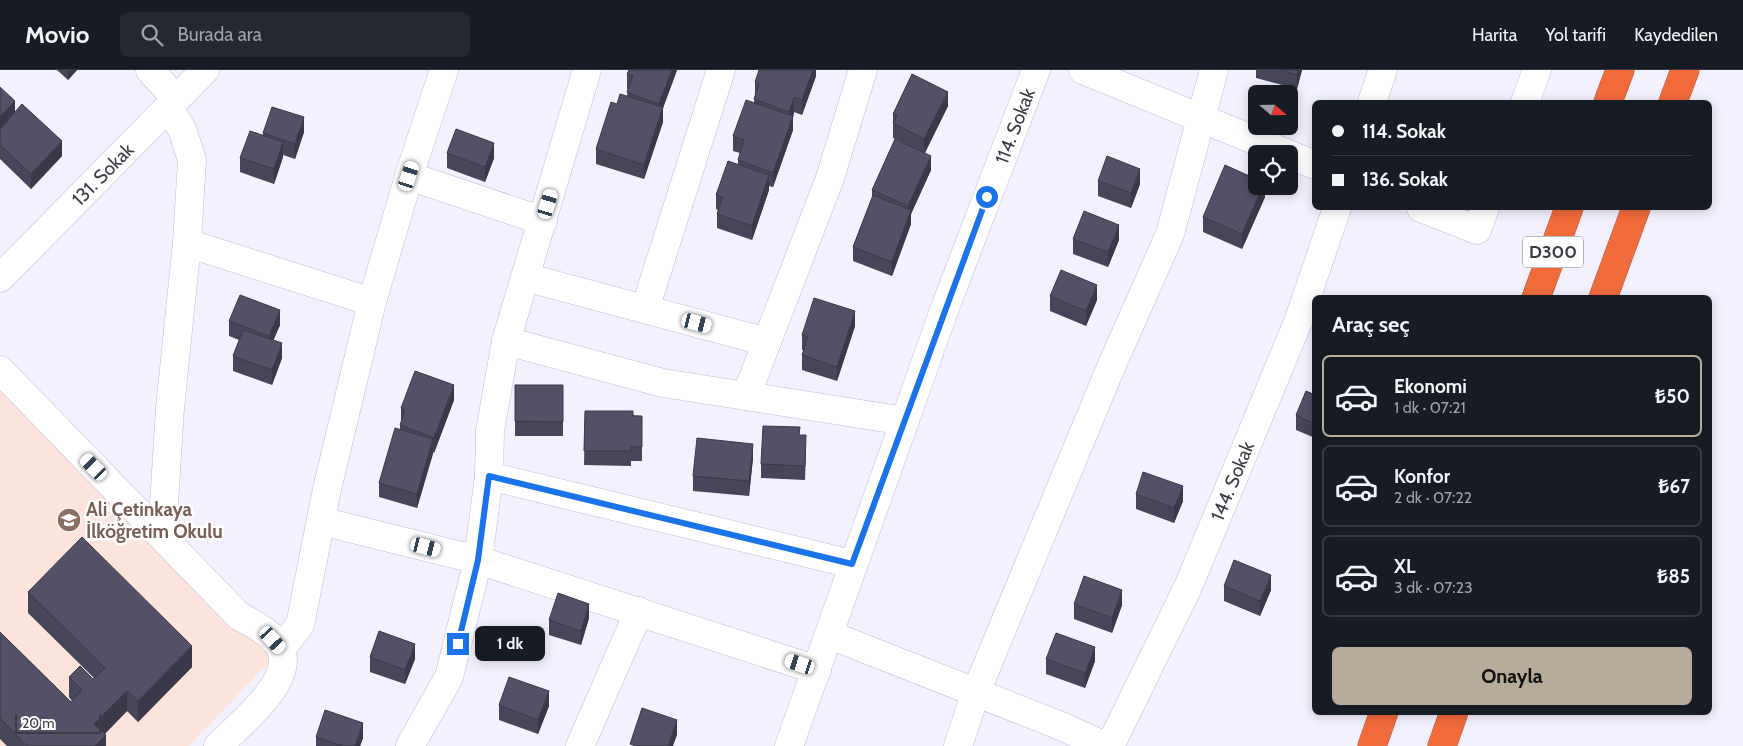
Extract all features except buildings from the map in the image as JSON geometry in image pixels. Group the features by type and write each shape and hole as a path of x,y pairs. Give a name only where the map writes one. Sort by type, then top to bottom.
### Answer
{"highway":[{"path":"1609,100 1620,70"},
{"path":"1674,100 1685,70"},
{"name":"D300","path":"1537,295 1568,210"},
{"path":"1604,295 1635,210"},
{"path":"1372,746 1383,715"},
{"path":"1442,746 1453,715"}],"street":[{"path":"150,70 172,103 192,160 188,243 170,408 162,536"},
{"name":"131. Sokak","path":"2,268 205,70"},
{"path":"218,746 273,690 283,668 282,649 300,625 321,521 372,302 409,176 444,70"},
{"path":"410,746 450,677 478,560 489,476 490,431 506,341 587,70"},
{"path":"644,310 720,70"},
{"path":"746,396 830,178 863,70"},
{"name":"114. Sokak","path":"789,746 830,635 852,564 946,305 1036,70"},
{"path":"1083,70 1312,163"},
{"path":"958,746 976,692 1111,367 1170,234 1214,70"},
{"path":"1373,100 1383,70"},
{"path":"1526,100 1537,70"},
{"path":"409,176 543,220"},
{"name":"144. Sokak","path":"1110,746 1188,588 1298,322 1336,210"},
{"path":"1426,210 1476,230 1484,210"},
{"path":"188,243 372,302"},
{"path":"525,277 767,342"},
{"path":"506,341 632,376 905,421"},
{"path":"0,370 239,616 264,630 282,649"},
{"path":"489,476 852,564"},
{"path":"321,521 478,560 817,670"},
{"path":"580,746 639,611"},
{"path":"830,635 1061,726 1105,746"}],"shaded area":[{"name":"Ali Çetinkaya İlköğretim Okulu","path":"0,387 278,653 189,746 0,746"}],"place":[{"name":"Ali Çetinkaya İlköğretim Okulu","path":"69,520"}],"route":[{"path":"458,644 478,560 489,476 852,564 987,197"}]}
